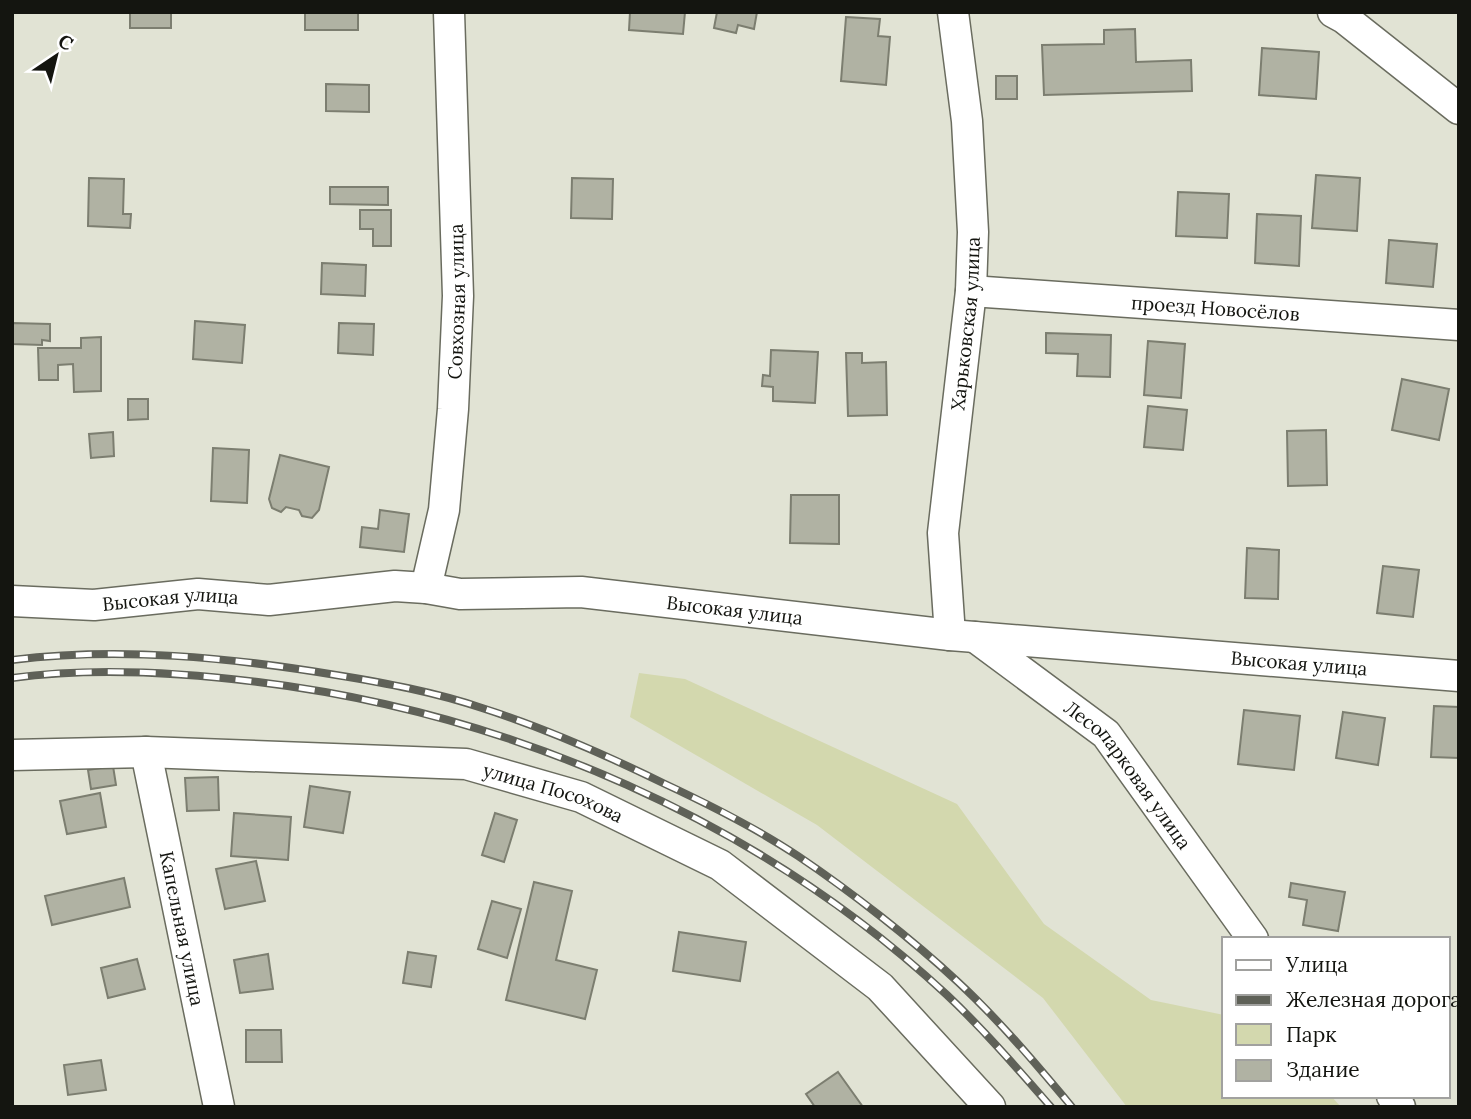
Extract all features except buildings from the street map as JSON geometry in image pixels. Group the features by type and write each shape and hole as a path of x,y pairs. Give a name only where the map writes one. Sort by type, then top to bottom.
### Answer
{"street":[{"name":"Совхозная улица","path":"426,588 444,510 454,384 457,296 449,12"},
{"name":"Харьковская улица","path":"953,12 967,121 973,232 971,291 943,533 962,636"},
{"path":"1333,12 1459,109"},
{"name":"проезд Новосёлов","path":"971,291 1459,325"},
{"name":"Высокая улица","path":"12,601 94,605 198,594 269,600 395,586 460,594 582,592 962,636 1459,676"},
{"name":"Лесопарковая улица","path":"962,636 1106,734 1252,937"},
{"name":"улица Посохова","path":"12,755 146,752 466,764 581,797 720,865 880,987 990,1107"},
{"name":"Капельная улица","path":"146,752 219,1107"}],"green space":[{"path":"639,673 685,679 957,804 1044,924 1151,1000 1222,1015 1222,1098 1333,1098 1341,1107 1127,1107 1043,998 817,825 630,717"}],"railway":[{"path":"12,660 134,654 214,659 296,669 446,697 529,724 575,743 733,817 838,884 901,932 958,982 1003,1027 1072,1107"},
{"path":"12,678 73,673 166,673 258,682 352,697 446,720 537,749 627,785 713,828 796,877 874,933 961,1008 1051,1107"}]}
